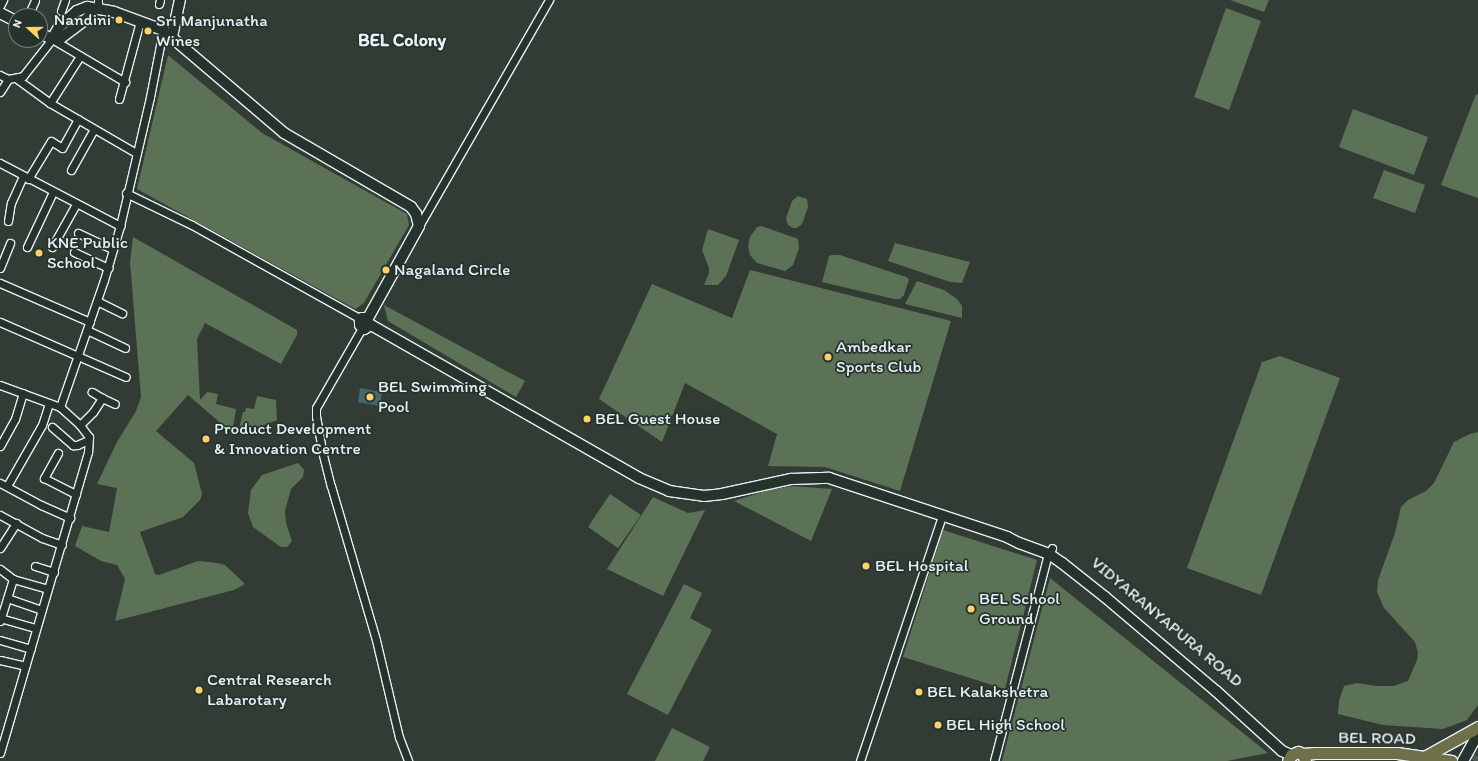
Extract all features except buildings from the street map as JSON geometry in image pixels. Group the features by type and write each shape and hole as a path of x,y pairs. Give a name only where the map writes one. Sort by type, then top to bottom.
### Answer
{"main road":[{"path":"172,37 180,0"},
{"path":"48,37 52,39 59,27 77,11 87,7 97,6 163,30 284,133 411,207 416,214 419,226 366,322"},
{"name":"VIDYARANYAPURA ROAD","path":"366,322 639,478 669,491 704,496 722,494 791,479 828,478 1007,537 1021,538 1050,551 1216,691 1282,751 1293,757"},
{"path":"1426,756 1478,727"},
{"path":"1463,761 1478,734"},
{"name":"BEL ROAD","path":"1293,757 1367,752 1426,756 1451,761"}],"street":[{"path":"0,6 3,0"},
{"path":"61,11 66,0"},
{"path":"419,226 444,186 549,0"},
{"path":"119,98 125,82 140,21"},
{"path":"60,407 108,268 120,226 126,193 150,96 163,30"},
{"path":"0,76 8,79 17,79 23,76 52,39 125,82"},
{"path":"50,102 80,56"},
{"path":"0,92 8,79"},
{"path":"17,79 50,102 136,153"},
{"path":"8,221 11,203 26,177 51,141 62,148 78,118"},
{"path":"71,170 94,129"},
{"path":"0,163 120,226"},
{"path":"27,247 53,192"},
{"path":"126,193 192,224 366,322 316,408 316,416 322,451 331,486 376,640 399,737 408,761"},
{"path":"52,247 76,204"},
{"path":"78,232 113,249"},
{"path":"0,268 10,243"},
{"path":"74,252 108,268"},
{"path":"0,283 90,322"},
{"path":"97,301 122,313"},
{"path":"0,322 126,377"},
{"path":"87,330 125,348"},
{"path":"0,384 60,407 80,425 89,437 88,452 70,518 0,753"},
{"path":"92,392 115,404"},
{"path":"0,446 16,419 23,393"},
{"path":"80,425 93,412 102,398"},
{"path":"7,486 42,425 49,403"},
{"path":"52,427 73,445 77,445 88,440"},
{"path":"58,453 44,478 76,494"},
{"path":"0,482 41,505 70,518"},
{"path":"0,515 42,538 62,545"},
{"path":"860,761 942,516"},
{"path":"0,548 16,523"},
{"path":"994,761 1050,551"},
{"path":"35,566 54,572"},
{"path":"0,569 13,578 48,589"},
{"path":"13,578 0,619 36,628"},
{"path":"7,598 42,610"},
{"path":"0,640 31,648"},
{"path":"0,660 25,666"}],"green space":[{"path":"1230,0 1269,0 1264,12"},
{"path":"1226,8 1261,21 1229,110 1194,97"},
{"path":"168,55 262,133 407,214 409,225 364,303 355,309 137,189"},
{"path":"1476,94 1478,95 1478,198 1441,185"},
{"path":"1353,109 1428,137 1414,175 1339,147"},
{"path":"1384,170 1425,185 1415,213 1373,198"},
{"path":"798,196 807,199 808,207 802,224 797,228 793,228 788,225 786,218 792,201"},
{"path":"761,226 798,239 799,248 793,265 785,271 757,263 750,255 748,246 750,237 757,227"},
{"path":"708,229 739,240 726,276 718,285 704,285 709,273 709,268 702,250"},
{"path":"133,237 297,330 297,335 281,364 205,323 197,339 200,400 207,392 218,394 216,404 236,409 233,428 224,426 188,395 156,431 194,463 202,494 200,500 183,517 140,532 155,574 159,575 198,561 217,563 225,565 245,584 234,590 115,621 125,579 117,565 101,561 75,546 82,526 109,532 117,488 97,484 117,442 136,411 141,397 130,262"},
{"path":"895,243 970,262 962,283 950,282 888,261"},
{"path":"840,255 906,277 909,279 904,295 900,299 894,299 822,282 829,256"},
{"name":"Ambedkar Sports Club","path":"750,270 951,321 900,491 825,467 768,466 777,434 685,383 662,442 599,399 652,284 732,318"},
{"path":"917,281 944,290 957,299 962,306 962,318 905,304"},
{"path":"384,305 525,381 516,397 388,321"},
{"path":"1280,356 1340,378 1261,595 1187,568 1262,362"},
{"path":"257,396 276,400 277,420 248,431 239,429 243,412 245,412 246,408 254,409"},
{"path":"1478,432 1478,705 1467,720 1443,729 1383,725 1338,714 1339,701 1344,686 1357,683 1376,686 1394,686 1408,681 1417,660 1418,653 1415,642 1384,608 1377,592 1378,580 1395,533 1401,507 1408,500 1426,491 1434,483 1454,442 1470,434"},
{"path":"298,463 304,470 303,477 291,489 285,511 286,523 292,541 287,547 281,547 253,527 248,513 251,490 262,475"},
{"path":"792,486 832,489 811,541 734,501 769,490"},
{"path":"610,494 641,515 618,548 588,527"},
{"path":"653,497 688,513 705,510 663,596 607,569"},
{"name":"BEL School Ground","path":"943,530 1037,560 1005,689 903,657"},
{"path":"1050,578 1268,753 1227,761 1002,761"},
{"path":"684,584 702,593 690,618 712,630 668,715 627,694"},
{"path":"672,728 710,747 703,761 655,761"}],"water":[{"name":"BEL Swimming Pool","path":"360,388 382,392 380,406 358,402"}],"tunnel":[{"path":"1475,761 1478,756"}],"place":[{"name":"Nandini","path":"119,20"},
{"name":"Sri Manjunatha Wines","path":"148,31"},
{"name":"KNE Public School","path":"39,253"},
{"name":"Nagaland Circle","path":"386,270"},
{"name":"Ambedkar Sports Club","path":"828,357"},
{"name":"BEL Swimming Pool","path":"370,397"},
{"name":"BEL Guest House","path":"587,419"},
{"name":"Product Development & Innovation Centre","path":"206,439"},
{"name":"BEL Hospital","path":"866,566"},
{"name":"BEL School Ground","path":"971,609"},
{"name":"Central Research Labarotary","path":"199,690"},
{"name":"BEL Kalakshetra","path":"919,692"},
{"name":"BEL High School","path":"938,725"}],"district":[{"name":"BEL Colony","path":"402,40"}]}
